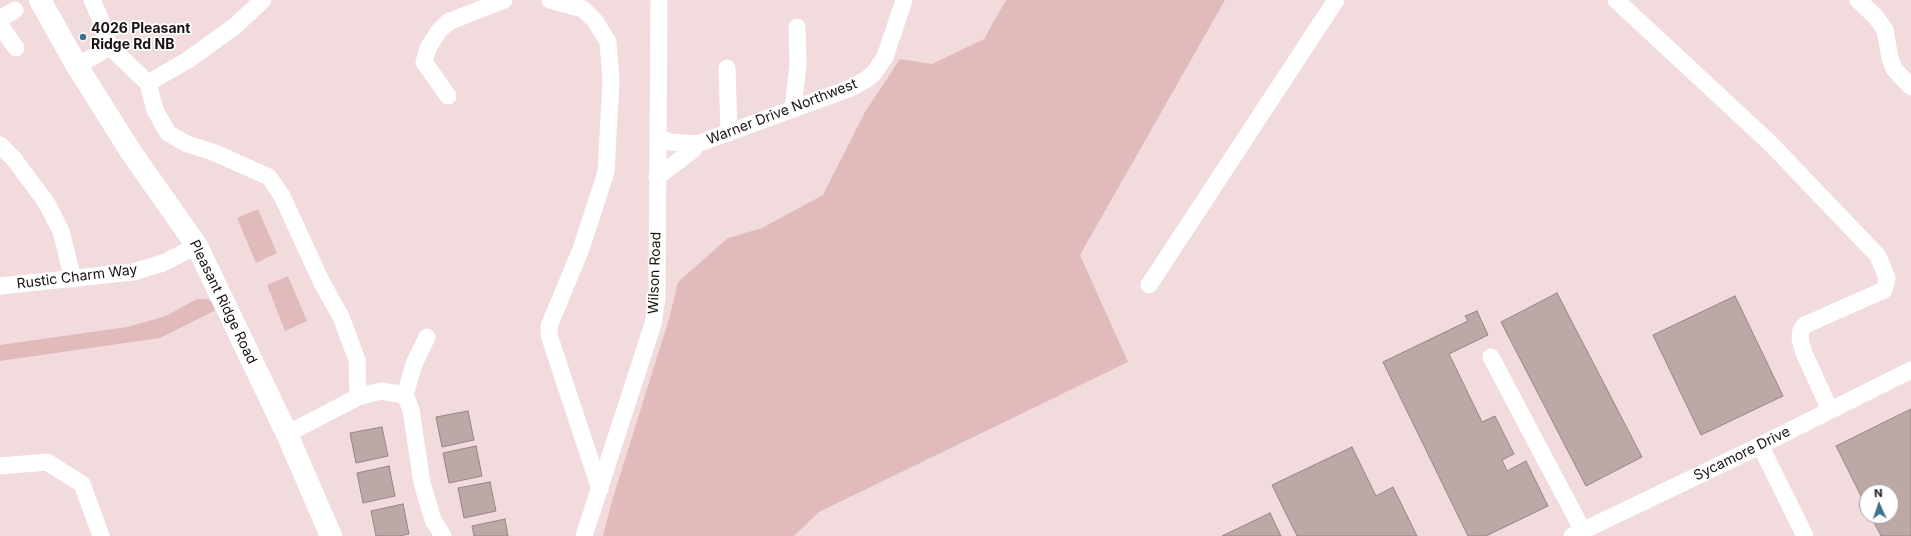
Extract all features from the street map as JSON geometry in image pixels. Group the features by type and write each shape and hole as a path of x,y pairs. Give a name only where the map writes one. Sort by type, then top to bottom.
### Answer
{"main road":[{"name":"Pleasant Ridge Road","path":"40,0 77,66 131,152 197,246 287,434 331,536"}],"street":[{"path":"92,0 110,47 148,82 155,110 168,133 187,144 213,152 269,177 282,196 321,281 341,317 357,360 358,397"},
{"path":"148,82 188,60 236,26 263,0"},
{"path":"448,96 424,62 428,48 439,31 448,22 504,0"},
{"path":"550,0 583,9 595,21 608,42 611,81 606,172 581,249 549,326 549,335 600,489"},
{"name":"Wilson Road","path":"584,536 653,324 657,298 659,0"},
{"name":"Warner Drive Northwest","path":"658,137 670,142 697,144 851,88 874,73 885,57 904,0"},
{"path":"1149,285 1336,0"},
{"path":"1616,0 1770,143 1878,256 1887,278 1884,290 1804,325 1801,330 1800,339 1804,353 1830,410"},
{"path":"1858,0 1876,17 1885,30 1890,58 1894,69 1911,87"},
{"path":"0,19 15,10"},
{"path":"0,25 16,48"},
{"path":"792,109 798,65 797,27"},
{"path":"77,66 110,47"},
{"path":"727,68 729,132"},
{"path":"657,177 693,150 697,144"},
{"path":"0,145 14,159 46,202 61,231 73,279"},
{"name":"Rustic Charm Way","path":"0,286 133,272 163,263 197,246"},
{"path":"427,337 414,364 405,395 411,410 422,483 433,520 443,536"},
{"path":"1491,357 1577,533"},
{"name":"Sycamore Drive","path":"1577,533 1911,370"},
{"path":"287,434 358,397 381,392 405,395"},
{"path":"1760,445 1805,536"},
{"path":"0,466 47,462 82,484 101,536"}],"shaded area":[{"path":"1006,0 1225,0 1080,255 1128,362 819,512 794,536 603,536 612,501 669,319 678,282 728,238 762,228 823,195 865,112 900,59 932,64 984,39"},
{"path":"258,209 277,253 256,263 237,218"},
{"path":"288,276 307,321 285,331 267,285"},
{"path":"197,299 208,299 220,308 160,338 0,361 0,345 127,327 166,316"}],"building":[{"path":"1557,293 1642,457 1586,486 1501,322"},
{"path":"1735,296 1783,396 1701,435 1653,335"},
{"path":"1477,311 1488,335 1449,354 1482,422 1495,416 1514,454 1502,460 1507,471 1526,461 1548,506 1486,536 1468,536 1383,362 1468,321 1465,316"},
{"path":"1911,409 1911,536 1881,536 1875,524 1899,524 1899,484 1859,484 1859,492 1836,446"},
{"path":"468,411 474,440 442,447 436,417"},
{"path":"382,427 388,456 356,463 350,433"},
{"path":"476,446 482,476 449,483 443,453"},
{"path":"1352,447 1376,496 1393,487 1417,536 1297,536 1272,485"},
{"path":"389,466 395,496 363,503 357,473"},
{"path":"490,482 496,511 464,518 458,488"},
{"path":"403,504 409,534 399,536 376,536 371,511"},
{"path":"1270,513 1281,536 1222,536"},
{"path":"505,519 508,536 474,536 472,526"}],"place":[{"name":"4026 Pleasant Ridge Rd NB","path":"83,37"}]}
